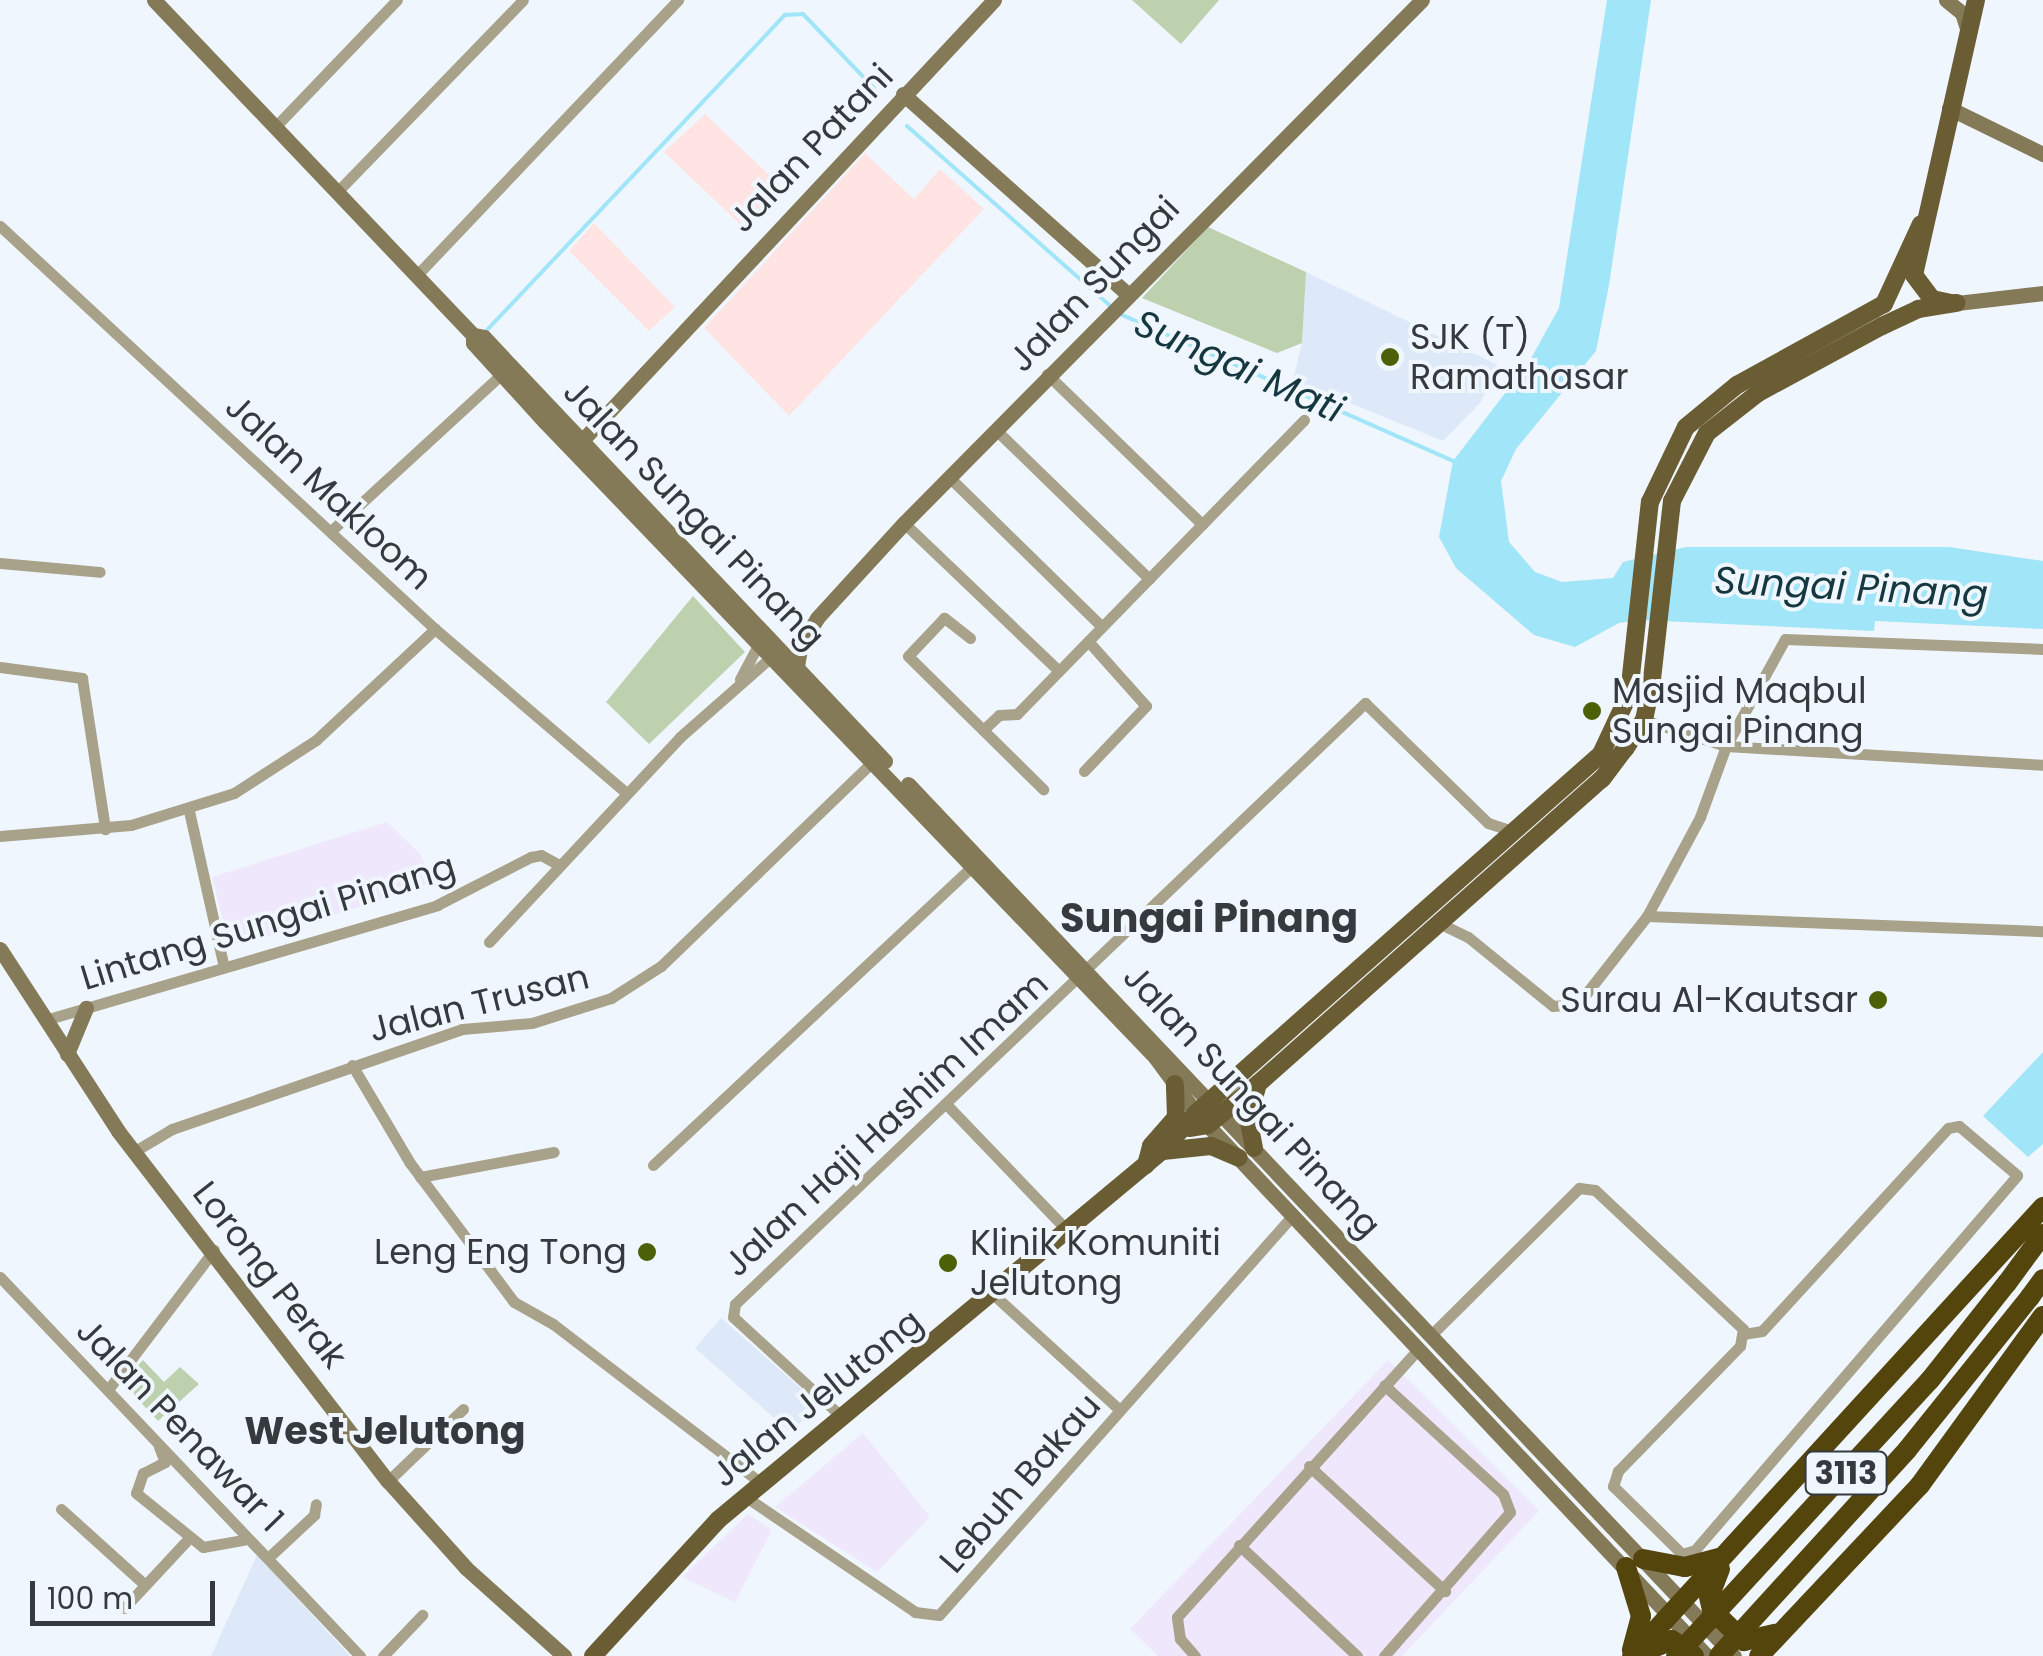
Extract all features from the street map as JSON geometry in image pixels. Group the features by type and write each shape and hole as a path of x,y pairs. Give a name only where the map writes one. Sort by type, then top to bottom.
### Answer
{"highway":[{"path":"1633,1656 2043,1207"},
{"name":"3113","path":"1676,1656 1930,1380 2043,1234"},
{"name":"3113","path":"1719,1656 1907,1450 2043,1279"},
{"path":"1759,1656 1920,1485 2043,1316"},
{"path":"1633,1656 1641,1616 1634,1563 1685,1568 1727,1554"},
{"path":"1727,1554 1710,1592 1712,1610 1748,1642 1786,1629"},
{"path":"1780,1656 1786,1629"},
{"path":"1633,1656 1668,1640 1694,1656"}],"main road":[{"name":"Jalan Sungai Pinang","path":"154,0 472,335 484,338 507,370 762,639 797,666 876,757 1084,975 1205,1116"},
{"name":"Jalan Patani","path":"578,443 994,0"},
{"name":"Jalan Sungai","path":"797,666 800,644 817,618 904,523 1101,318 1422,0"},
{"path":"1976,0 1921,224 1915,282 1932,299 1957,304 2043,293"},
{"path":"1955,1 1968,31"},
{"path":"903,94 1123,296"},
{"path":"1950,108 2043,154"},
{"name":"Jalan Jelutong","path":"592,1656 658,1579 746,1497 995,1296 1205,1116 1579,776 1616,730 1629,694 1644,528 1663,470 1700,413 1776,361 1884,304 1921,224"},
{"name":"Jalan Jelutong","path":"1205,1116 1259,1082 1602,778 1644,720 1660,632 1668,532 1685,466 1728,413 1908,313 1957,304"},
{"name":"Jalan Sungai","path":"762,639 786,639 817,618"},
{"name":"Jalan Sungai Pinang","path":"762,639 771,656 876,757"},
{"name":"Lorong Perak","path":"0,949 135,1151 388,1481 466,1568 564,1656"},
{"name":"Jalan Sungai Pinang","path":"1084,975 1175,1084 1431,1335 1634,1563"},
{"path":"67,1054 86,1008"},
{"path":"1162,1152 1206,1146 1247,1152 1248,1117 1259,1082"},
{"path":"1146,1166 1151,1146 1176,1117 1175,1084"},
{"name":"Jalan Sungai Pinang","path":"1247,1152 1293,1215 1419,1348 1677,1608 1734,1656"},
{"name":"Jalan Sungai Pinang","path":"1677,1608 1707,1656"}],"street":[{"path":"275,126 397,0"},
{"path":"337,192 523,0"},
{"path":"416,276 678,0"},
{"name":"Jalan Makloom","path":"0,226 435,629 625,792"},
{"path":"332,530 507,370"},
{"path":"1047,374 1202,524"},
{"path":"983,730 999,715 1017,714 1304,420"},
{"path":"994,429 1149,578"},
{"path":"949,477 1102,627"},
{"path":"904,523 1059,671"},
{"path":"0,563 100,572"},
{"path":"970,638 944,618 908,656 1043,789"},
{"path":"0,836 105,828 189,811 249,784 316,740 435,629"},
{"path":"1439,923 1468,937 1554,1006 1567,1009 1578,1004 1648,916 1700,817 1726,746 1781,643 1791,637 2043,649"},
{"path":"740,679 762,639"},
{"path":"1084,772 1146,706 1088,641"},
{"path":"489,942 625,792 740,679 771,656"},
{"path":"0,667 82,678 105,828"},
{"name":"Jalan Haji Hashim Imam","path":"843,1418 731,1311 1364,703 1488,823"},
{"path":"1644,720 1726,746 2043,765"},
{"name":"Jalan Trusan","path":"135,1151 172,1129 462,1029 532,1023 611,998 666,962 876,757"},
{"path":"189,811 224,968"},
{"path":"1491,854 1488,823 1516,832"},
{"name":"Lintang Sungai Pinang","path":"45,1020 437,905 530,857 542,854 559,865"},
{"path":"653,1165 976,863"},
{"path":"1648,916 2043,931"},
{"path":"352,1065 420,1177 514,1302 553,1324 762,1484"},
{"path":"946,1104 1060,1224"},
{"path":"1431,1335 1587,1186 1742,1328 1762,1331 1948,1128 1959,1126 2018,1175 1695,1550 1682,1554 1613,1486 1618,1471 1742,1328"},
{"path":"420,1177 554,1152"},
{"name":"Lebuh Bakau","path":"746,1497 915,1612 939,1615 1293,1215"},
{"path":"214,1250 110,1387 166,1458 135,1482 136,1493 188,1538 208,1548 242,1540"},
{"name":"Jalan Penawar 1","path":"0,1277 110,1387 360,1656"},
{"path":"995,1296 1120,1410"},
{"path":"1195,1656 1180,1639 1177,1617 1419,1348"},
{"path":"1384,1385 1488,1479 1510,1512 1384,1656"},
{"path":"388,1481 463,1409"},
{"path":"1310,1466 1445,1590"},
{"path":"269,1557 314,1515 316,1504"},
{"path":"60,1509 144,1584"},
{"path":"124,1608 188,1538"},
{"path":"1239,1545 1357,1656"},
{"path":"383,1656 422,1615"}],"shaded area":[{"path":"705,114 784,189 745,229 664,152"},
{"path":"865,153 914,199 940,169 984,209 789,416 704,328"},
{"path":"594,223 675,307 649,331 569,251"},
{"name":"SJK (T) Ramathasar","path":"1306,272 1498,365 1481,402 1443,441 1293,380 1302,343"},
{"path":"387,822 420,854 434,882 245,944 227,936 212,877"},
{"path":"721,1318 820,1405 790,1432 695,1348"},
{"path":"1388,1360 1539,1511 1402,1656 1158,1656 1130,1629"},
{"path":"863,1433 930,1517 877,1572 775,1507"},
{"path":"748,1514 772,1530 735,1602 682,1577"},
{"path":"257,1555 350,1656 211,1656"}],"green space":[{"path":"1132,0 1219,0 1181,44"},
{"path":"1208,227 1306,272 1302,343 1277,353 1142,298"},
{"path":"693,596 745,652 649,744 606,702"},
{"path":"143,1360 164,1382 180,1367 199,1384 158,1421 134,1395 132,1372"}],"water":[{"path":"1607,0 1651,0 1609,285 1596,351 1516,449 1501,481 1509,542 1535,572 1562,582 1613,578 1623,562 1686,547 1949,547 2043,561 2043,629 1875,621 1874,631 1641,620 1619,623 1575,647 1534,635 1456,568 1439,537 1453,461 1529,362 1559,308"},
{"path":"2043,1052 2043,1144 2028,1157 1983,1116"}],"waterway":[{"name":"Sungai Mati","path":"487,330 785,15 803,14 874,88"},
{"name":"Sungai Mati","path":"907,126 1113,308"},
{"name":"Sungai Mati","path":"1120,314 1453,461"}],"place":[{"name":"SJK (T) Ramathasar","path":"1390,357"},
{"name":"Masjid Maqbul Sungai Pinang","path":"1592,711"},
{"name":"Surau Al-Kautsar","path":"1878,1000"},
{"name":"Leng Eng Tong","path":"647,1252"},
{"name":"Klinik Komuniti Jelutong","path":"948,1263"}],"district":[{"name":"Sungai Pinang","path":"1209,918"},
{"name":"West Jelutong","path":"385,1431"}]}
